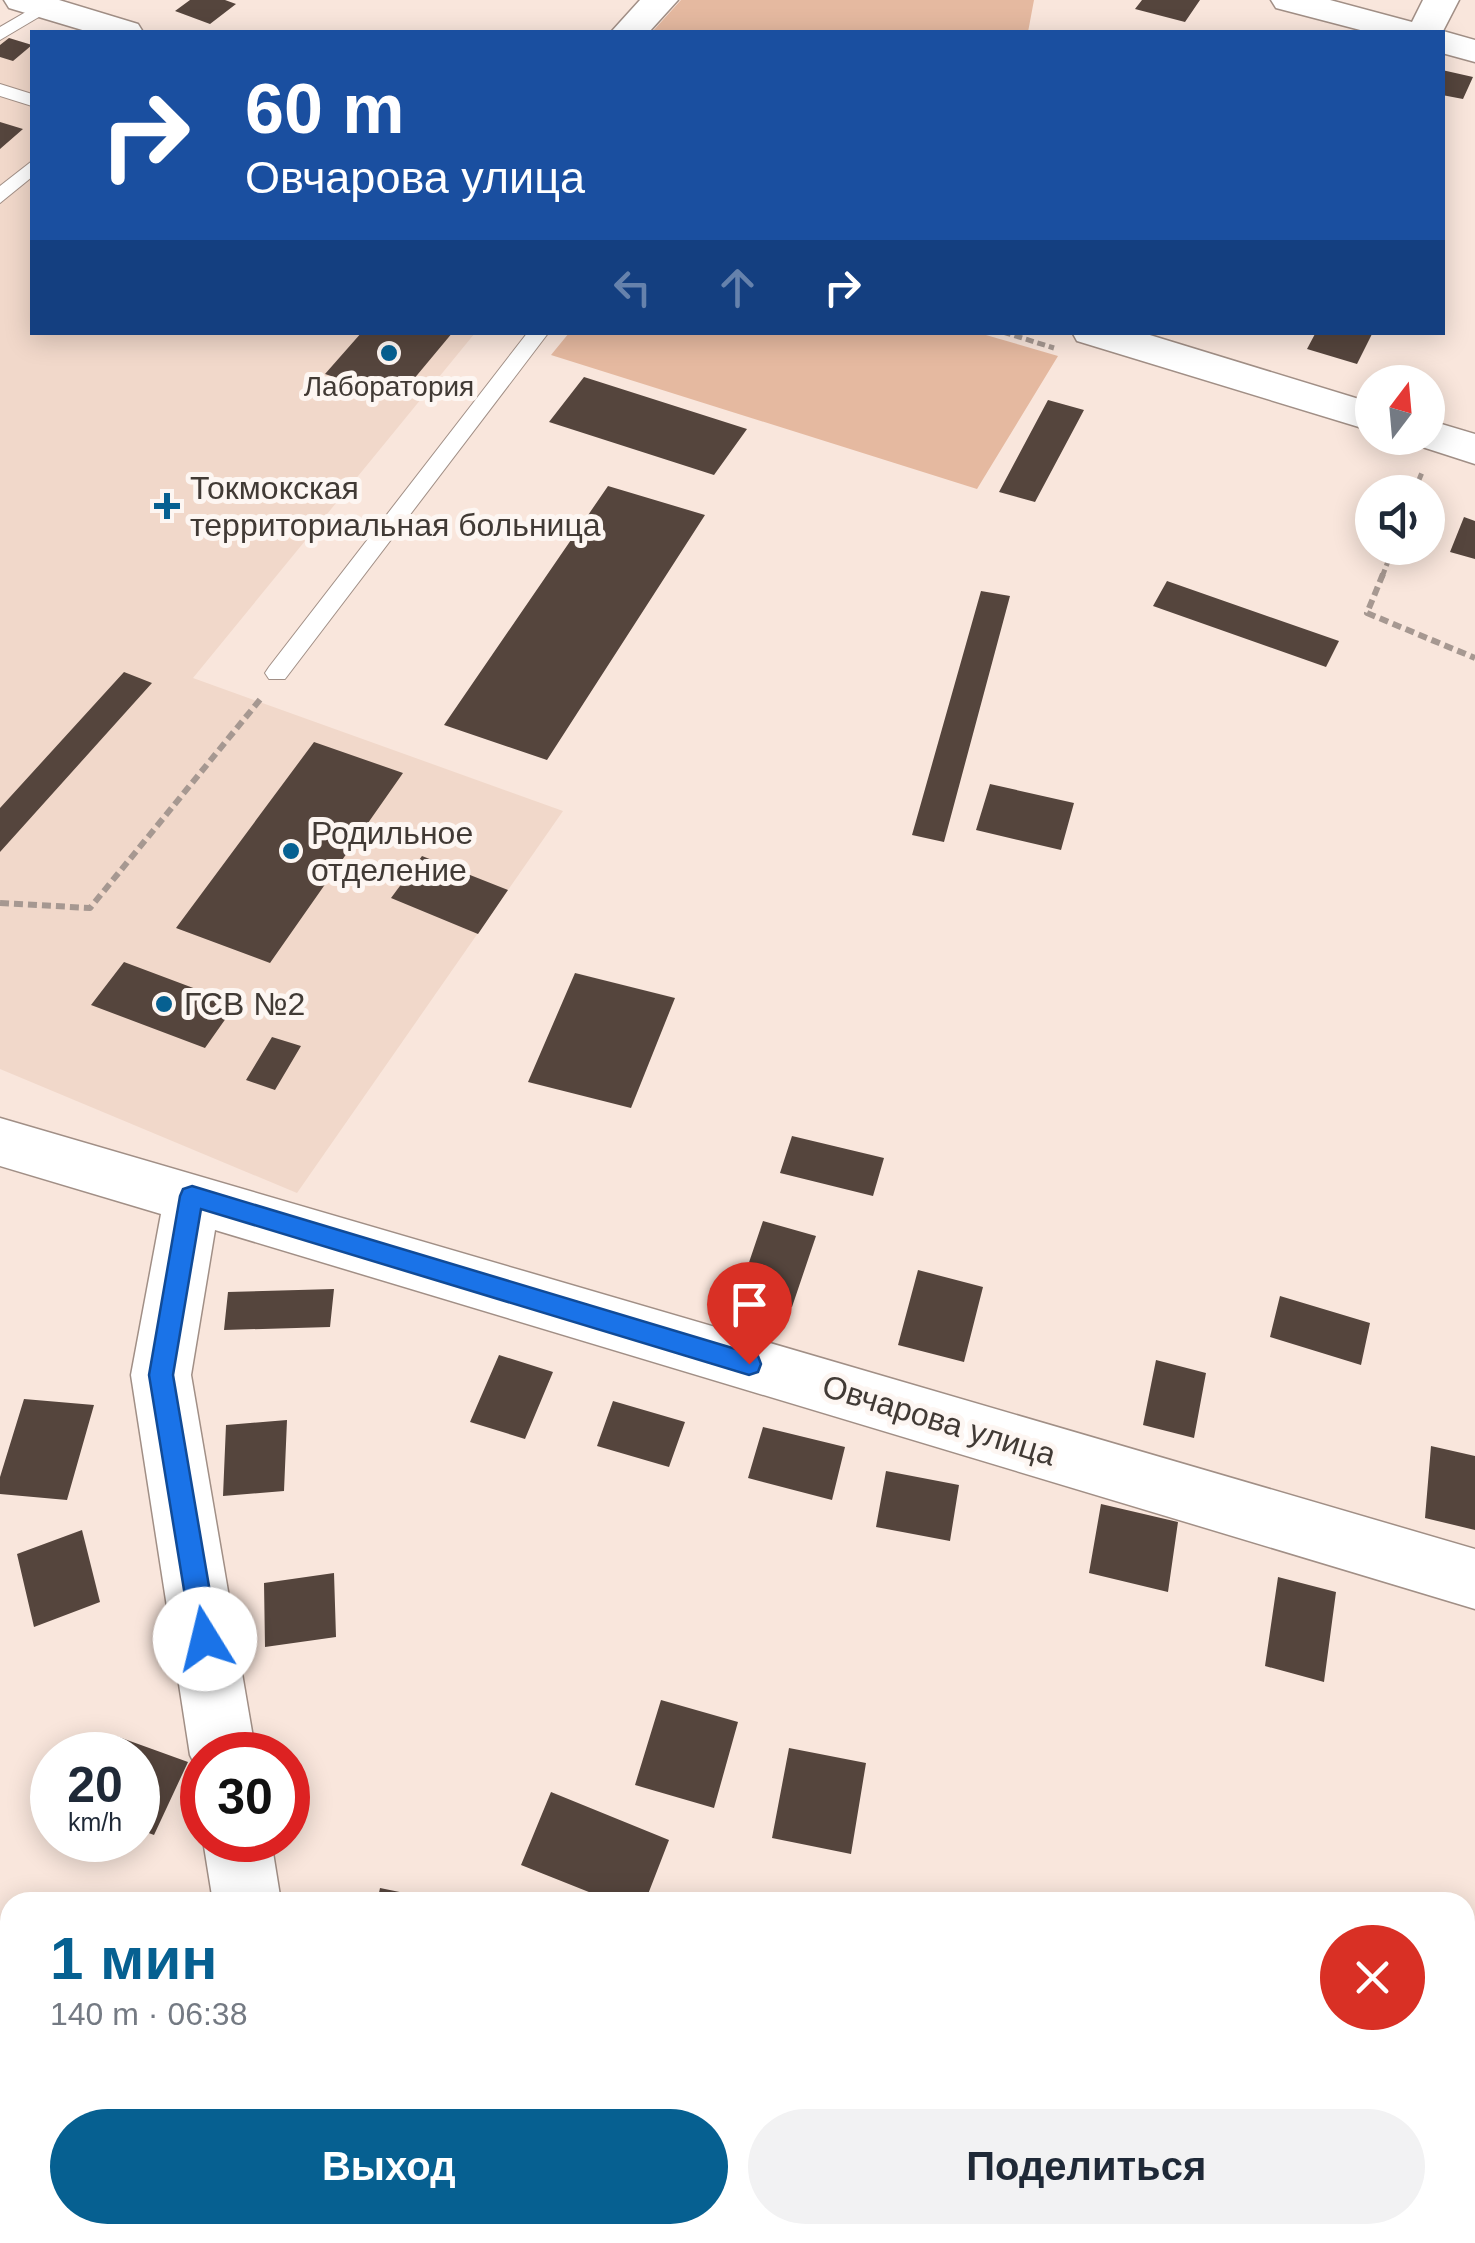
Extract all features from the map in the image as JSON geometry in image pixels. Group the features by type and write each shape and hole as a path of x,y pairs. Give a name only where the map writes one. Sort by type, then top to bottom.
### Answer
{"street":[{"path":"632,30 660,0"},
{"path":"1289,0 1400,30"},
{"path":"1426,30 1441,0"},
{"path":"32,3 119,30"},
{"path":"1445,43 1475,51"},
{"path":"1102,335 1355,412"},
{"path":"1445,439 1475,449"},
{"name":"Овчарова улица","path":"0,1142 1475,1578"},
{"path":"192,1196 161,1375 219,1732"},
{"path":"241,1862 245,1892"}],"lane":[{"path":"0,35 32,3"},
{"path":"0,90 30,99"},
{"path":"0,197 30,170"},
{"path":"277,673 537,335"}],"path":[{"path":"1385,565 1367,613 1475,658"},
{"path":"0,903 90,908 260,702 277,673"}],"shaded area":[{"path":"681,0 1034,0 1028,30 654,30"},
{"name":"Токмокская территориальная больница","path":"0,35 30,44 30,335 473,335 193,678 563,811 297,1193 0,1069"},
{"path":"567,335 986,335 1058,356 977,489 551,355"}],"building":[{"path":"190,0 225,0 236,4 210,24 175,11"},
{"path":"1142,0 1200,0 1185,22 1135,9"},
{"path":"9,38 30,47 13,61 0,57 0,45"},
{"path":"1445,71 1473,77 1463,99 1445,96"},
{"path":"0,122 23,129 0,149"},
{"name":"Лаборатория","path":"359,335 450,335 398,398 325,374"},
{"path":"1314,335 1372,335 1357,364 1307,349"},
{"path":"584,377 747,429 714,475 549,422"},
{"path":"1048,400 1084,410 1035,502 999,492"},
{"path":"608,486 705,515 547,760 444,725"},
{"path":"1464,517 1475,521 1475,559 1450,552"},
{"path":"1167,581 1339,641 1326,667 1153,606"},
{"path":"981,591 1010,596 944,842 912,835"},
{"path":"124,672 152,683 0,852 0,808"},
{"name":"Родильное отделение","path":"314,742 403,773 270,963 176,928"},
{"path":"990,784 1074,803 1061,850 976,830"},
{"path":"422,856 508,890 478,934 391,898"},
{"name":"ГСВ №2","path":"124,962 236,1004 205,1048 91,1005"},
{"path":"575,973 675,998 631,1108 528,1082"},
{"path":"272,1037 301,1046 275,1090 246,1080"},
{"path":"792,1136 884,1158 873,1196 780,1173"},
{"path":"763,1221 816,1236 792,1307 739,1292"},
{"path":"918,1270 983,1287 964,1362 898,1345"},
{"path":"334,1289 330,1327 224,1330 228,1292"},
{"path":"1280,1296 1370,1323 1361,1365 1270,1337"},
{"path":"499,1355 553,1372 525,1439 470,1422"},
{"path":"1156,1360 1206,1373 1194,1438 1143,1425"},
{"path":"24,1399 94,1405 67,1500 0,1494 0,1477"},
{"path":"613,1401 685,1422 669,1467 597,1446"},
{"path":"287,1420 284,1491 223,1496 226,1425"},
{"path":"763,1427 845,1447 832,1500 748,1478"},
{"path":"1431,1446 1475,1456 1475,1530 1425,1518"},
{"path":"886,1471 959,1485 950,1541 876,1527"},
{"path":"1101,1504 1178,1522 1168,1592 1089,1573"},
{"path":"82,1530 100,1602 34,1627 17,1554"},
{"path":"334,1573 336,1637 265,1647 264,1583"},
{"path":"1278,1577 1336,1592 1324,1682 1265,1666"},
{"path":"661,1700 738,1722 714,1808 635,1785"},
{"path":"789,1748 866,1763 851,1854 772,1838"},
{"path":"160,1752 180,1759 180,1779 160,1822"},
{"path":"551,1792 669,1840 649,1892 589,1892 521,1865"}],"place":[{"name":"Лаборатория","path":"389,353"},
{"name":"Токмокская территориальная больница","path":"167,506"},
{"name":"Родильное отделение","path":"291,851"},
{"name":"ГСВ №2","path":"164,1004"}],"route":[{"path":"205,1639 161,1375 192,1196 749,1364"}]}
